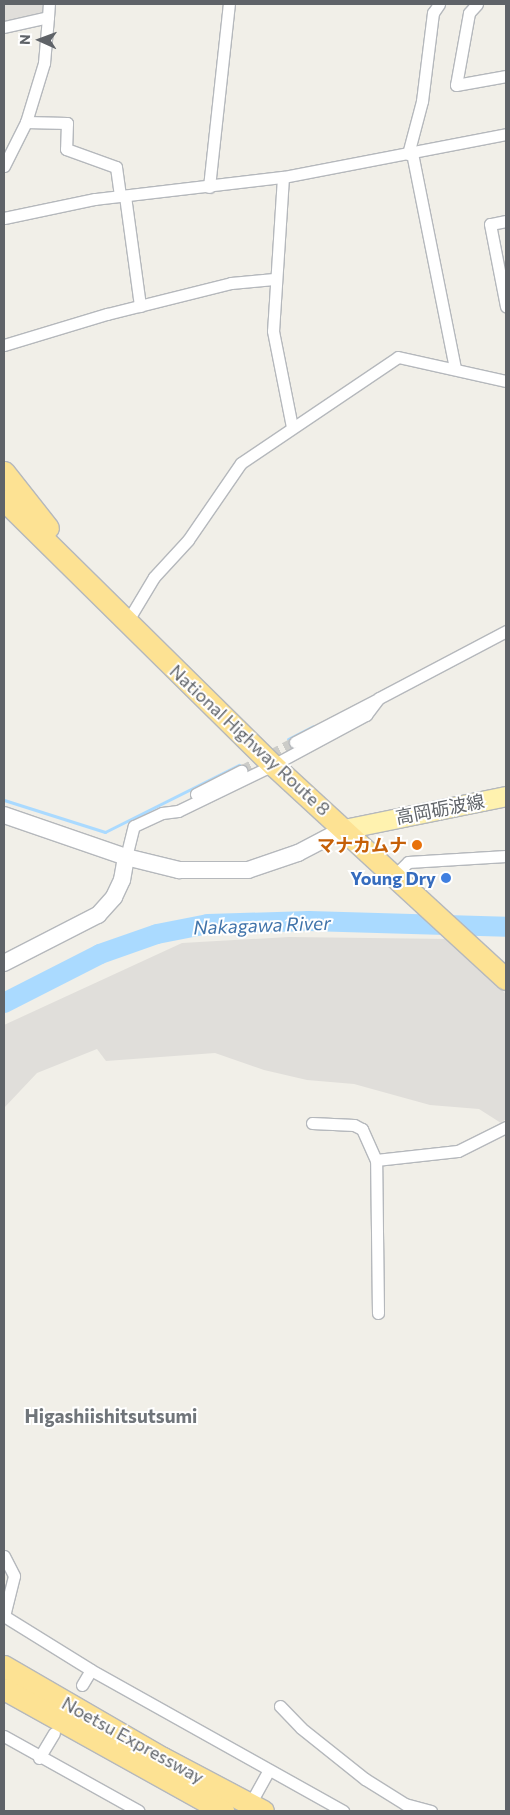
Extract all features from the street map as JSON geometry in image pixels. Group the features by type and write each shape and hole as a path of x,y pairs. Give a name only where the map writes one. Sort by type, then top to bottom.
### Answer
{"highway":[{"name":"National Highway Route 8","path":"4,472 127,622"},
{"name":"National Highway Route 8","path":"4,500 273,765 476,949 506,979"},
{"name":"Noetsu Expressway","path":"4,1666 163,1758 259,1803"},
{"name":"Noetsu Expressway","path":"4,1689 223,1811"}],"main road":[{"name":"高岡砺波線","path":"344,828 506,796"}],"street":[{"path":"4,166 26,122 44,62 49,4"},
{"path":"209,187 229,4"},
{"path":"439,4 434,13 422,100 410,154 455,368"},
{"path":"477,4 469,13 456,85 506,76"},
{"path":"4,27 48,17"},
{"path":"26,122 68,123 66,149 116,167 140,306"},
{"path":"4,218 122,196 283,177 506,134"},
{"path":"283,177 274,279 273,331 292,427"},
{"path":"506,221 490,224 506,306"},
{"path":"4,345 140,306 231,283 274,279"},
{"path":"127,622 154,577 188,540 241,463 398,357 455,368 506,381"},
{"path":"295,742 506,631"},
{"path":"162,813 178,812 273,765 366,715 379,698"},
{"path":"4,963 98,915 114,897 122,880 134,826 241,770"},
{"path":"4,815 126,857 179,870 248,870 298,853 344,828"},
{"path":"395,876 408,862 506,856"},
{"path":"312,1124 354,1125 362,1129 376,1160 378,1313"},
{"path":"376,1160 458,1151 506,1127"},
{"path":"4,1556 14,1576 4,1616 90,1670 268,1772 342,1811"},
{"path":"82,1685 90,1670"},
{"path":"280,1706 301,1728 365,1779 405,1804 432,1811"},
{"path":"39,1758 54,1733"},
{"path":"4,1736 39,1758 139,1811"},
{"path":"259,1803 268,1772"}],"shaded area":[{"path":"4,4 43,4 42,12 4,22"},
{"path":"289,937 449,939 506,994 506,1119 501,1123 479,1109 430,1105 354,1084 307,1080 264,1070 215,1053 106,1061 97,1049 37,1073 4,1108 4,1025 182,943"}],"waterway":[{"path":"288,739 313,726"},
{"path":"4,800 105,832 239,765"},
{"name":"Nakagawa River","path":"4,1003 100,954 157,934 208,924 309,921 506,927"}],"tunnel":[{"path":"241,771 295,742"}],"place":[{"name":"マナカムナ","path":"417,845"},
{"name":"Young Dry","path":"446,878"}],"district":[{"name":"Higashiishitsutsumi","path":"111,1416"}]}
